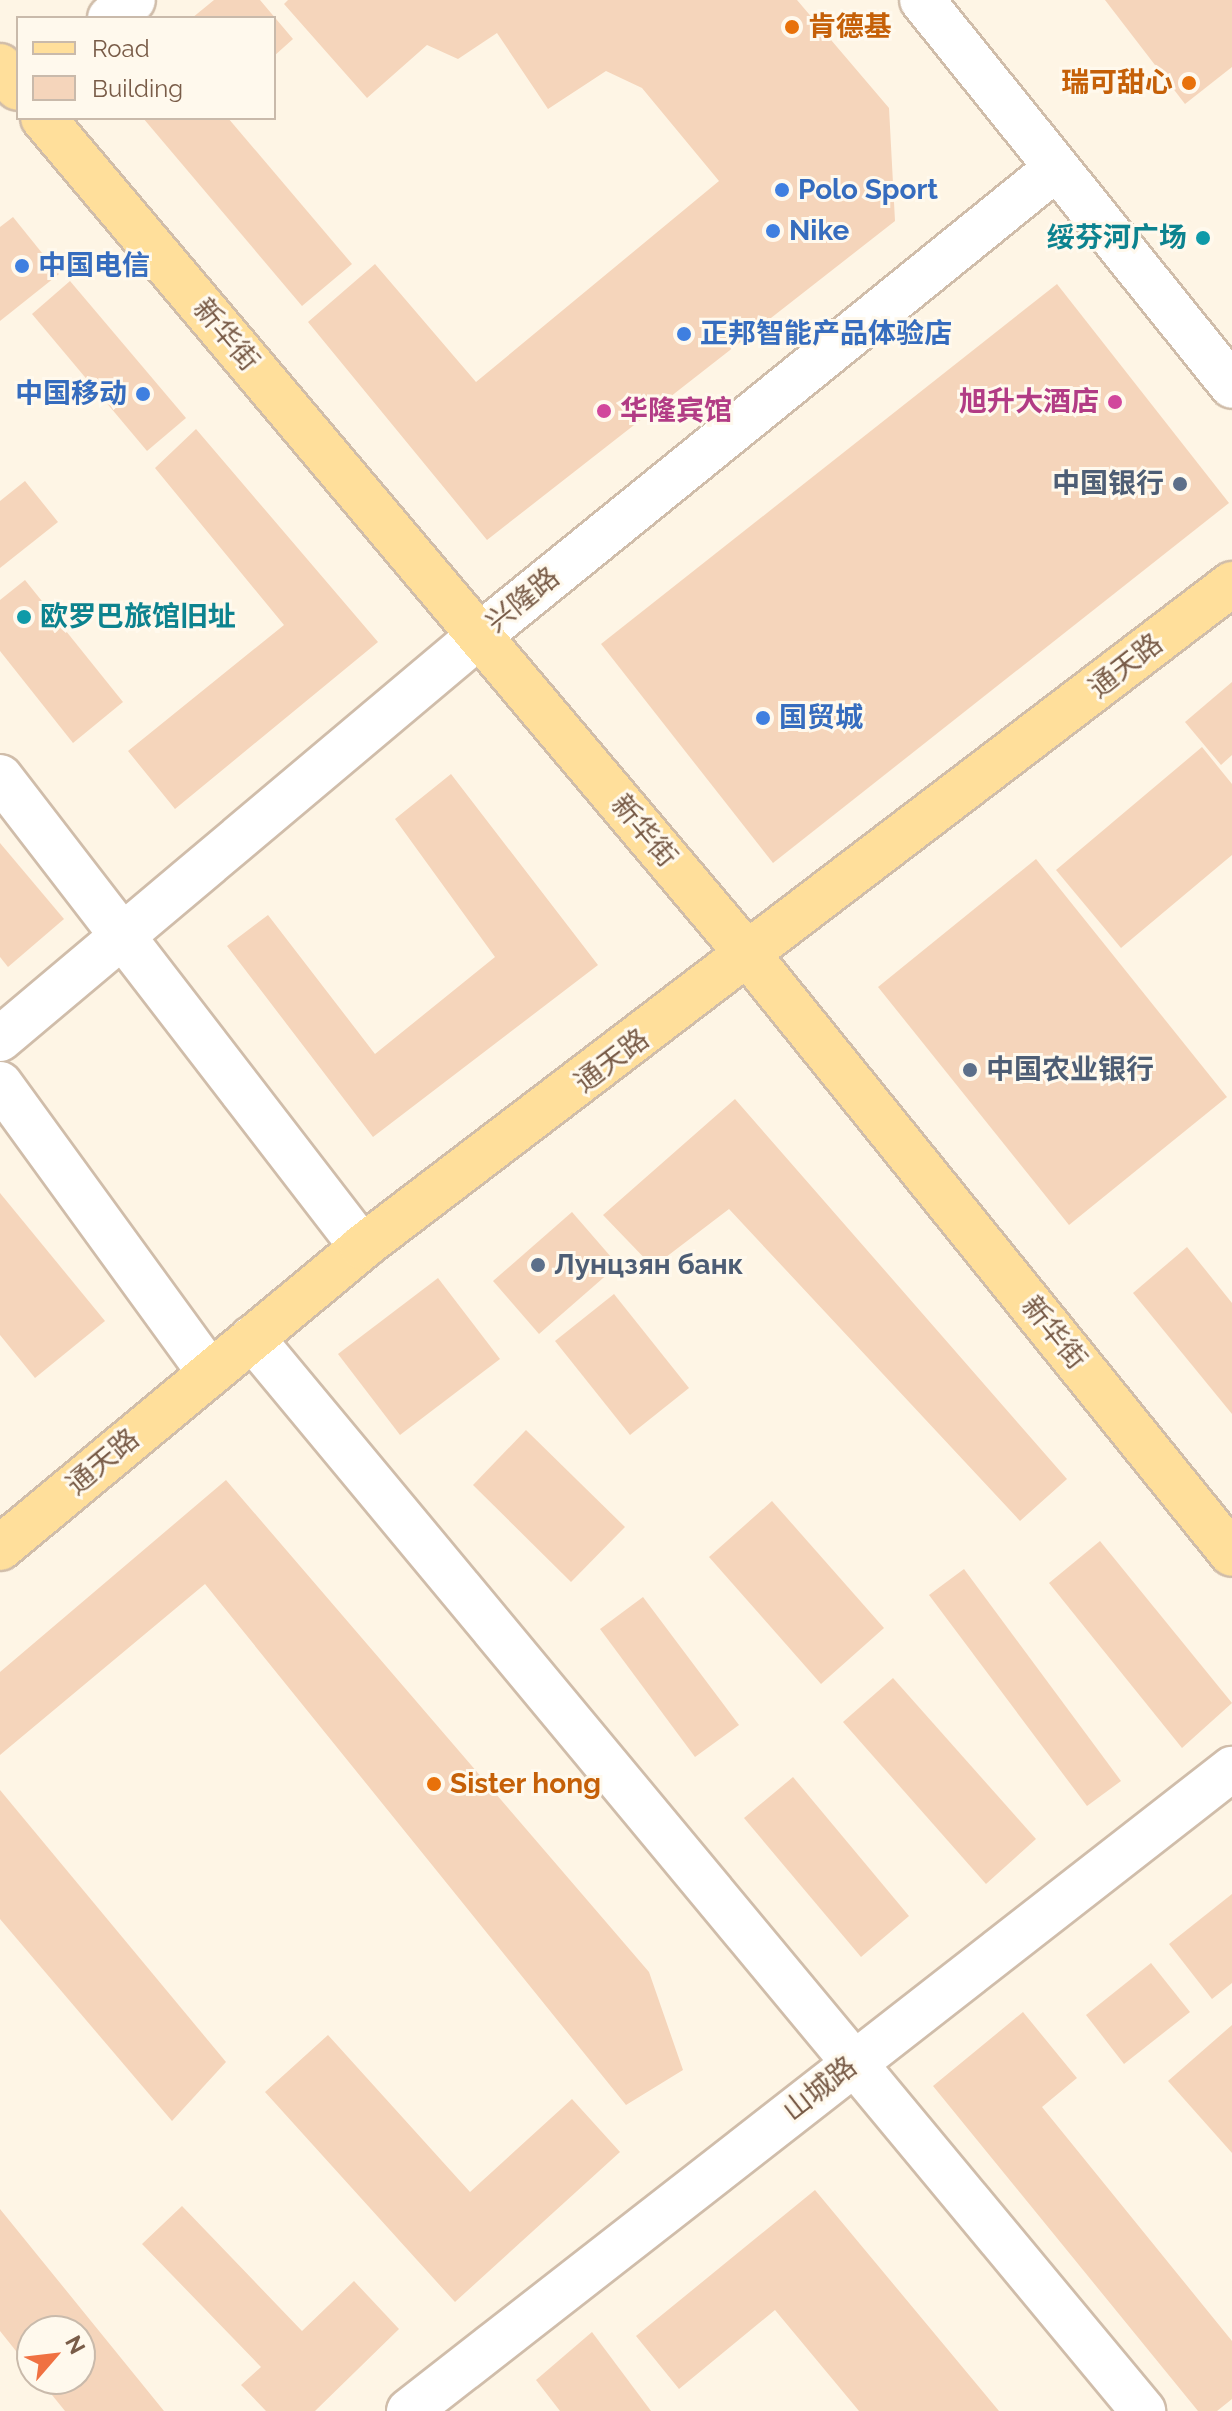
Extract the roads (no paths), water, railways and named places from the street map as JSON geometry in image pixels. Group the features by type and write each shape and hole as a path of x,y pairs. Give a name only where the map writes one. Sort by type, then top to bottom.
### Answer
{"main road":[{"path":"0,66 16,86"},
{"name":"新华街","path":"45,120 750,957 1232,1554"},
{"name":"通天路","path":"0,1548 362,1247 750,957 1232,584"}],"street":[{"path":"113,16 133,0"},
{"path":"922,0 1054,170 1232,386"},
{"path":"0,102 16,90"},
{"name":"兴隆路","path":"0,1039 479,636 1054,170"},
{"path":"0,777 362,1247"},
{"path":"0,1084 210,1373"},
{"path":"252,1338 1143,2411"},
{"name":"山城路","path":"409,2411 1232,1769"}],"place":[{"name":"肯德基","path":"792,27"},
{"name":"瑞可甜心","path":"1189,83"},
{"name":"Polo Sport","path":"782,190"},
{"name":"Nike","path":"773,231"},
{"name":"绥芬河广场","path":"1203,238"},
{"name":"中国电信","path":"22,266"},
{"name":"正邦智能产品体验店","path":"684,334"},
{"name":"中国移动","path":"143,394"},
{"name":"旭升大酒店","path":"1115,402"},
{"name":"华隆宾馆","path":"604,411"},
{"name":"中国银行","path":"1180,484"},
{"name":"欧罗巴旅馆旧址","path":"24,617"},
{"name":"国贸城","path":"763,718"},
{"name":"中国农业银行","path":"970,1070"},
{"name":"Лунцзян банк","path":"538,1265"},
{"name":"Sister hong","path":"434,1784"}]}
